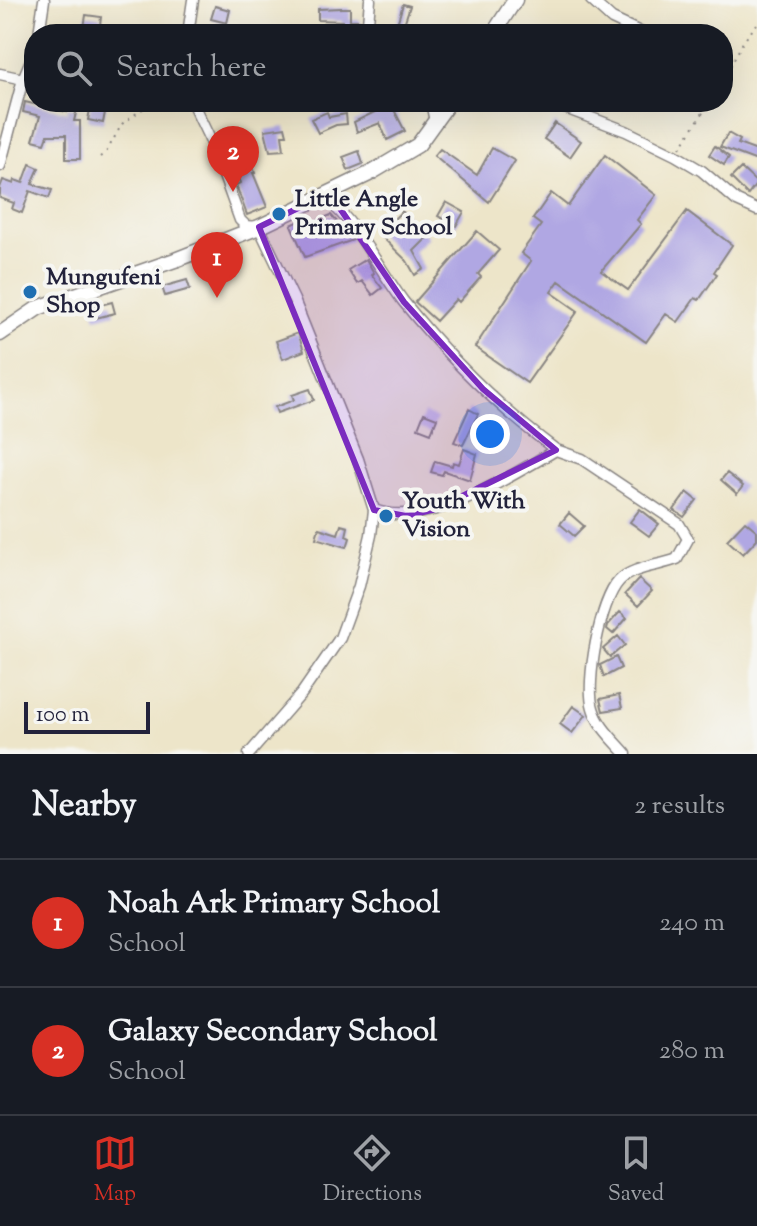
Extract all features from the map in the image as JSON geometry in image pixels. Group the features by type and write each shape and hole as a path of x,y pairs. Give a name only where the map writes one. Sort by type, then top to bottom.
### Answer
{"street":[{"path":"40,24 44,0"},
{"path":"189,24 193,0"},
{"path":"368,24 370,0"},
{"path":"499,24 515,0"},
{"path":"591,0 612,19 623,24"},
{"path":"0,74 23,79 0,166"},
{"path":"197,112 214,148 240,220 246,226 259,227"},
{"path":"433,112 435,122"},
{"path":"0,334 42,306 259,227 369,174 416,147 442,112"},
{"path":"576,112 626,131 675,155 702,171 737,201 757,210"},
{"path":"321,197 339,207 404,302 483,389 556,450 582,459 679,524 688,539 677,559 632,573 619,581 597,633 591,683 592,707 601,724 626,754"},
{"path":"249,754 302,693 340,638 359,586 374,510 358,459 305,326 259,227"},
{"path":"374,510 406,516 436,509 476,494 556,450"}],"path":[{"path":"733,61 757,24"},
{"path":"100,157 107,151 122,124 138,112"},
{"path":"675,155 703,112"}],"highlighted area":[{"path":"321,197 339,207 404,302 483,389 556,450 436,509 406,516 374,510 259,227"}],"building":[{"path":"403,4 410,6 404,24 397,24"},
{"path":"215,6 230,10 227,23 211,19"},
{"path":"350,8 350,20 360,20 360,24 318,20 318,9"},
{"path":"86,15 101,17 100,24 85,24"},
{"path":"24,107 24,112 76,112 74,121 80,121 80,159 66,159 66,135 48,135 45,143 33,140 40,116 23,112"},
{"path":"90,112 105,112 103,123 88,120"},
{"path":"327,112 329,117 346,114 347,124 318,133 311,119"},
{"path":"375,112 395,112 405,131 387,140 380,123 357,132 354,122"},
{"path":"555,123 581,141 570,157 544,139"},
{"path":"285,127 287,135 282,135 284,150 270,151 265,130"},
{"path":"728,133 740,140 738,144 757,151 757,161 720,147"},
{"path":"715,146 729,157 724,165 709,155"},
{"path":"492,148 515,161 489,202 434,156 440,149 477,175"},
{"path":"359,151 363,164 348,170 343,157"},
{"path":"249,155 267,207 247,215 236,185 240,183 233,160"},
{"path":"605,155 656,195 637,220 641,224 601,271 628,290 687,211 732,245 699,300 695,298 678,322 666,314 646,342 559,281 551,292 578,311 527,383 475,347 531,261 521,253 541,225 533,219 551,193 568,206"},
{"path":"30,164 39,168 32,184 52,190 49,198 30,191 22,213 12,209 14,203 0,198 0,188 3,180 23,183"},
{"path":"741,168 757,183 748,195 731,178"},
{"path":"446,202 464,212 456,226 438,216"},
{"path":"402,211 428,237 414,251 424,269 415,275 407,261 379,234"},
{"path":"331,215 353,240 305,257 291,225 311,216 314,222"},
{"path":"477,231 499,250 459,302 456,299 436,321 415,302"},
{"path":"366,259 374,273 372,275 382,288 373,295 362,281 357,284 348,270"},
{"path":"187,280 190,289 165,296 162,287"},
{"path":"112,302 115,313 96,318 93,307"},
{"path":"298,333 304,351 283,359 276,341"},
{"path":"310,389 314,400 277,413 275,407 294,400 292,395"},
{"path":"469,409 478,414 463,445 454,442"},
{"path":"424,413 437,418 431,433 418,428"},
{"path":"464,449 477,454 470,480 444,471 442,475 431,472 435,461 452,466 453,462 459,464"},
{"path":"727,473 743,486 737,494 721,480"},
{"path":"687,492 697,500 684,517 674,510"},
{"path":"640,509 659,524 649,536 630,522"},
{"path":"569,513 584,526 574,536 560,524"},
{"path":"745,521 757,531 757,539 743,554 727,540"},
{"path":"341,525 348,527 346,536 350,538 347,547 316,538 319,528 338,534"},
{"path":"639,579 652,591 638,606 625,594"},
{"path":"620,612 627,618 613,634 607,629 608,625"},
{"path":"618,636 625,645 610,657 603,649"},
{"path":"616,657 621,668 604,677 600,665"},
{"path":"619,695 622,708 603,711 600,699"},
{"path":"573,706 586,715 572,733 560,724"}],"place":[{"name":"Galaxy Secondary School","path":"233,192"},
{"name":"Little Angle Primary School","path":"279,214"},
{"name":"Mungufeni Shop","path":"30,292"},
{"name":"Noah Ark Primary School","path":"217,298"},
{"name":"Youth With Vision","path":"386,516"}]}
